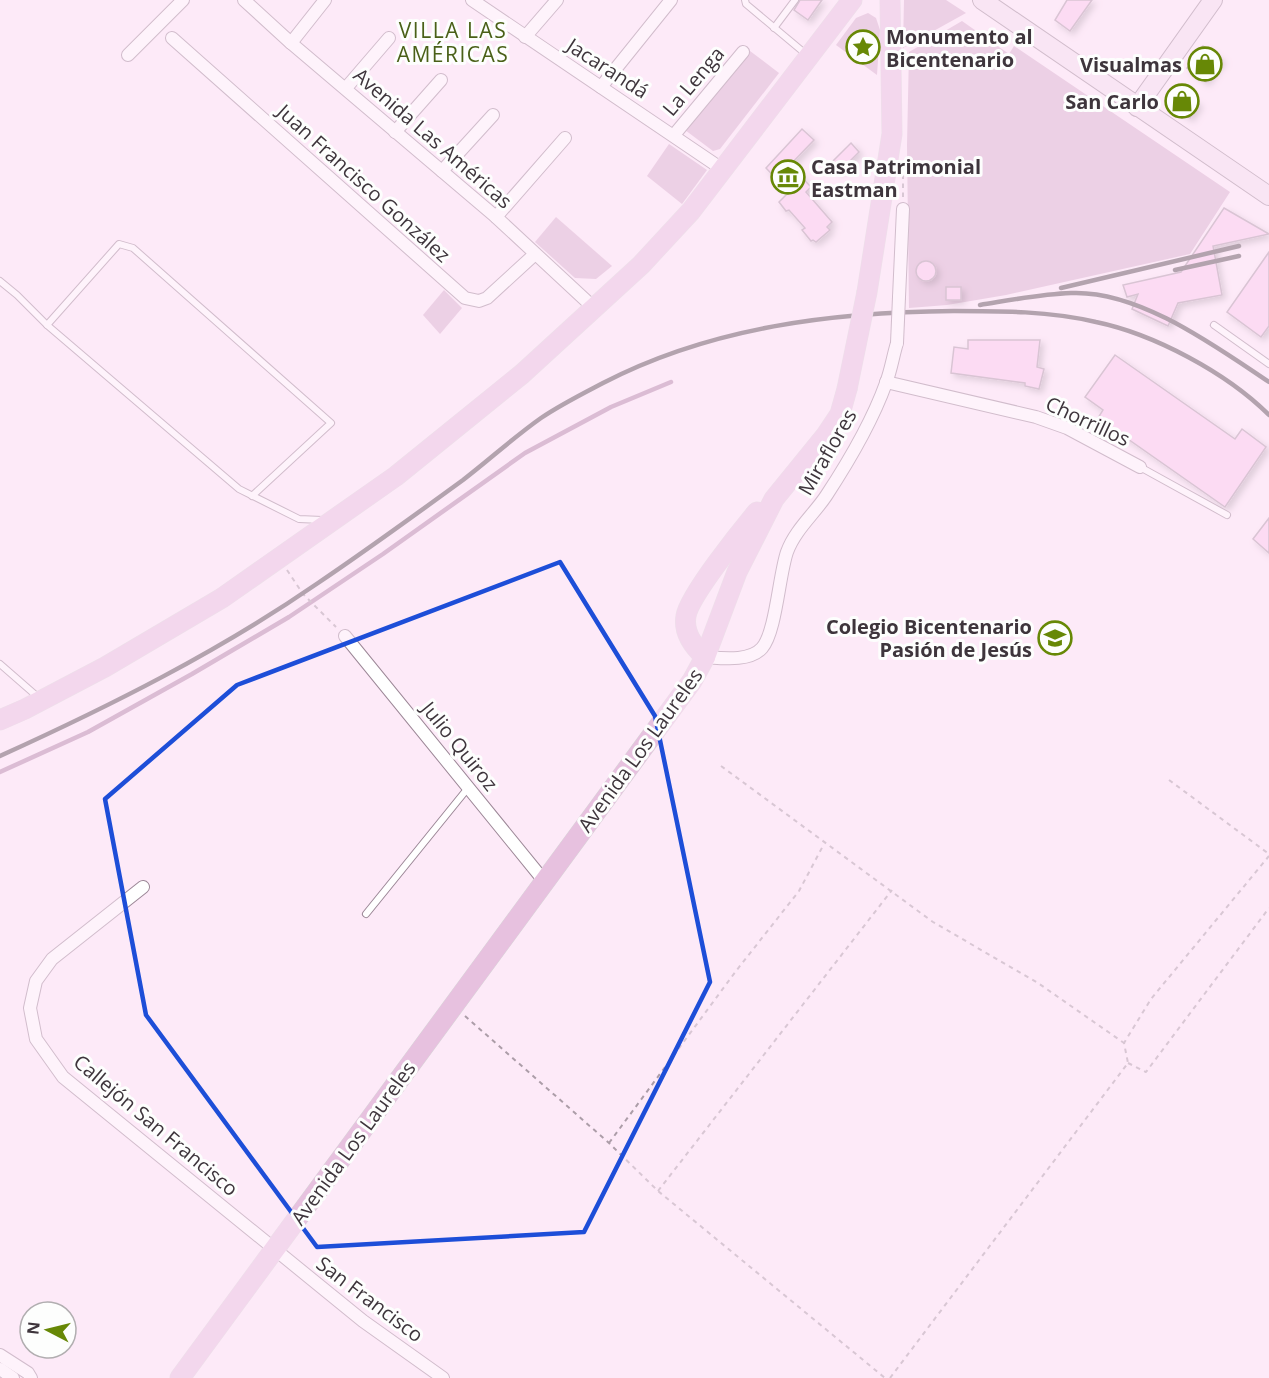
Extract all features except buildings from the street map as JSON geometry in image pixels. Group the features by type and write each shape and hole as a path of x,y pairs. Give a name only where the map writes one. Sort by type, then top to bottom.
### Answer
{"main road":[{"path":"0,720 105,668 203,609 280,558 396,476 522,374 648,258 691,211 852,0"},
{"name":"Avenida Los Laureles","path":"180,1378 689,685 705,657 737,572 774,499 826,435 840,414 867,292 892,134 889,3"},
{"path":"705,657 691,641 686,630 686,614 693,600 756,512 766,502 774,499"}],"street":[{"path":"128,56 183,0"},
{"name":"Avenida Las Américas","path":"244,0 291,43 496,217 594,308"},
{"path":"291,43 325,0"},
{"name":"Jacarandá","path":"472,0 722,169"},
{"path":"525,37 557,0"},
{"path":"601,87 671,0"},
{"path":"982,0 1269,196"},
{"path":"1137,107 1213,0"},
{"name":"Juan Francisco González","path":"172,38 465,298 479,301 487,298 535,254"},
{"path":"346,88 389,38"},
{"name":"La Lenga","path":"674,135 743,52"},
{"path":"395,132 441,80"},
{"path":"442,171 493,115"},
{"path":"496,217 565,138"},
{"name":"Miraflores","path":"705,657 734,659 762,649 772,624 788,551 794,539 826,497 860,438 886,382 897,343 903,209"},
{"name":"Chorrillos","path":"886,382 1036,417 1067,428 1140,467"},
{"name":"Julio Quiroz","path":"345,636 545,882"},
{"name":"Callejón San Francisco","path":"143,887 52,959 36,981 30,1008 36,1039 63,1077 275,1250"},
{"name":"San Francisco","path":"275,1250 363,1321 443,1378"},
{"path":"0,1355 28,1373 31,1378"},
{"path":"0,1369 13,1378"}],"lane":[{"path":"744,0 809,57"},
{"path":"774,28 795,0"},
{"path":"47,325 119,244 133,248 331,423 252,496"},
{"path":"0,281 47,325 239,489 299,519 335,520"},
{"path":"1214,325 1269,364"},
{"name":"Chorrillos","path":"1140,467 1227,515"},
{"path":"0,664 41,701"},
{"path":"366,914 469,788"}],"path":[{"path":"280,558 303,594 345,636"},
{"path":"721,766 933,922 1038,983 1124,1043"},
{"path":"453,1006 609,1143 658,1191 887,1378 1128,1063 1124,1043 1150,999 1269,855 1169,780"},
{"path":"609,1143 736,971 799,891 824,844"},
{"path":"658,1191 892,890"},
{"path":"1128,1063 1146,1072 1269,908"}],"highlighted area":[{"path":"560,562 655,716 710,982 584,1232 317,1247 146,1015 105,799 237,685"}],"shaded area":[{"path":"904,0 946,0 966,13 903,48"},
{"path":"868,13 876,18 880,30 877,75 836,45 856,18"},
{"path":"962,21 1009,54 1014,46 1230,192 1190,254 1006,295 947,305 909,308 907,145 909,52"},
{"path":"750,51 779,73 720,149 713,151 685,130"},
{"path":"669,144 707,170 682,204 647,176"},
{"path":"556,217 612,266 596,279 575,278 535,242"},
{"path":"444,290 462,308 440,334 423,315"}],"waterway":[{"path":"0,772 88,732 289,617 383,554 525,453 611,407 671,382"}],"railway":[{"path":"1061,288 1239,246"},
{"path":"1175,270 1239,256"},
{"path":"980,305 1037,296 1071,293 1097,294 1149,310 1175,323 1225,352 1269,382"},
{"path":"0,756 163,677 242,632 336,571 463,480 531,425 563,404 644,364 686,348 730,336 818,319 909,312 1025,312 1061,316 1118,328 1165,346 1211,370 1252,399 1269,415"}],"place":[{"name":"Monumento al Bicentenario","path":"863,47"},
{"name":"Visualmas","path":"1205,64"},
{"name":"San Carlo","path":"1182,101"},
{"name":"Casa Patrimonial Eastman","path":"788,177"},
{"name":"Colegio Bicentenario Pasión de Jesús","path":"1055,638"}],"district":[{"name":"VILLA LAS AMÉRICAS","path":"453,42"}]}
